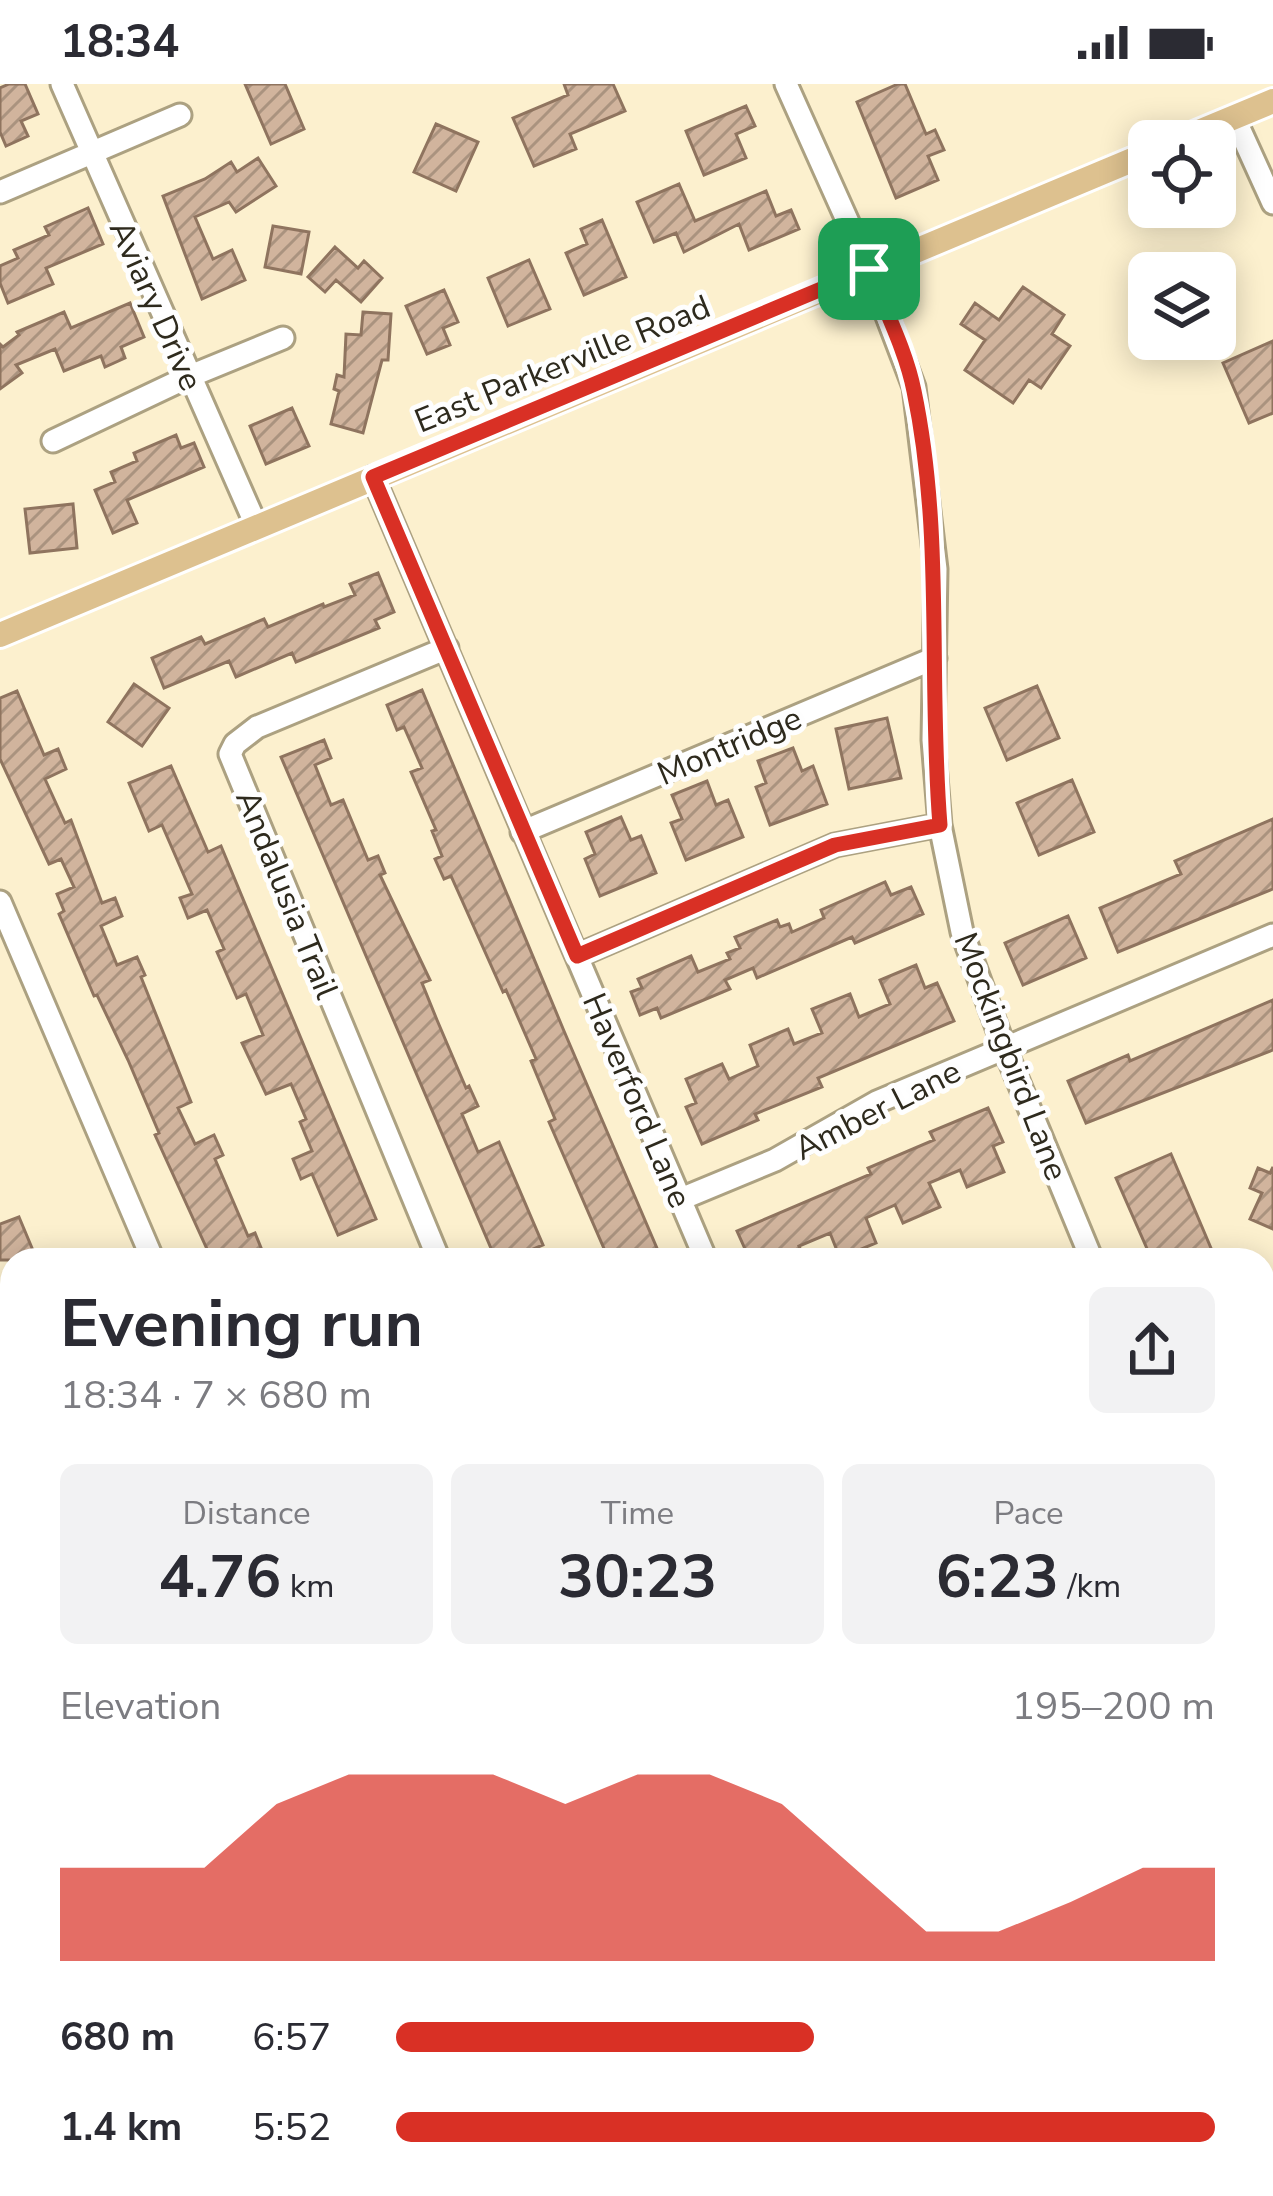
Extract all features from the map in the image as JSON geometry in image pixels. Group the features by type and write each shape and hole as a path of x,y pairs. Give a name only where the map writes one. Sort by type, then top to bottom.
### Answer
{"main road":[{"path":"1227,120 1273,100"},
{"name":"East Parkerville Road","path":"0,634 1128,162"}],"street":[{"name":"Aviary Drive","path":"62,84 256,525"},
{"name":"Mockingbird Lane","path":"786,84 869,269 914,389 936,568 933,740 940,825 962,932 1087,1248"},
{"path":"0,192 180,115"},
{"path":"1234,117 1273,203"},
{"path":"52,441 283,338"},
{"name":"Haverford Lane","path":"373,477 701,1248"},
{"name":"Andalusia Trail","path":"434,1248 230,754 257,727 447,648"},
{"name":"Montridge","path":"522,832 935,658"},
{"path":"577,956 835,845 940,825"},
{"path":"0,902 148,1248"},
{"name":"Amber Lane","path":"681,1199 775,1160 877,1102 1273,935"}],"building":[{"path":"25,84 38,114 21,121 28,136 6,146 0,132 0,88"},
{"path":"245,84 285,84 304,129 271,144"},
{"path":"564,84 613,84 625,111 570,134 576,149 534,166 513,118 568,95"},
{"path":"905,84 926,134 935,130 944,150 928,156 938,180 896,198 857,102"},
{"path":"746,106 755,126 736,134 746,158 704,175 686,131"},
{"path":"436,124 478,142 456,191 414,172"},
{"path":"258,158 276,186 236,212 229,202 195,217 213,259 232,250 245,280 202,299 163,196 231,162 237,172"},
{"path":"679,184 695,221 766,191 776,216 791,210 799,229 749,250 739,224 684,252 676,233 654,242 637,202"},
{"path":"88,208 103,244 46,268 53,284 8,303 0,266 18,258 14,250 49,235 45,227"},
{"path":"602,220 626,277 584,295 566,253 587,244 581,229"},
{"path":"273,226 309,232 301,274 265,267"},
{"path":"335,247 358,268 364,261 382,278 361,302 336,280 325,292 308,277"},
{"path":"529,260 550,309 508,326 488,278"},
{"path":"1023,287 1064,315 1052,334 1070,346 1041,388 1029,380 1013,403 965,370 985,340 961,324 975,303 999,320"},
{"path":"444,290 458,322 443,328 450,345 427,354 406,306"},
{"path":"130,303 144,337 121,347 125,358 105,367 101,356 64,371 55,349 16,365 22,373 0,389 0,344 3,347 17,332 64,312 71,328"},
{"path":"363,312 391,314 388,360 382,360 363,433 331,424 339,391 334,389 337,375 344,377 346,334 361,335"},
{"path":"1273,341 1273,413 1249,423 1223,363"},
{"path":"292,408 309,446 266,464 250,426"},
{"path":"176,435 181,448 194,443 204,467 127,500 137,523 113,533 95,490 115,482 111,472 137,461 134,453"},
{"path":"73,504 77,548 30,553 25,509"},
{"path":"378,573 394,612 375,620 379,628 296,662 292,653 236,677 229,661 164,688 152,658 201,637 205,644 264,619 268,627 324,607 355,595 350,584"},
{"path":"134,684 169,708 142,746 108,722"},
{"path":"1037,686 1059,738 1007,760 985,708"},
{"path":"422,690 657,1248 604,1248 549,1122 555,1119 531,1061 536,1059 451,876 444,879 435,859 442,856 432,831 436,830 411,772 422,768 404,727 397,730 387,705"},
{"path":"17,691 44,755 58,749 66,769 45,779 65,823 71,820 102,903 115,898 122,916 101,926 117,965 137,957 191,1102 178,1108 195,1144 214,1135 223,1155 215,1159 248,1236 255,1233 261,1248 207,1248 155,1135 159,1133 128,1060 59,914 64,911 57,894 74,887 61,859 49,864 0,759 0,698"},
{"path":"887,718 901,778 849,789 836,729"},
{"path":"324,740 331,758 315,765 331,805 343,800 368,860 378,856 385,873 380,875 430,980 422,983 478,1106 462,1114 478,1152 499,1142 543,1245 491,1248 281,757"},
{"path":"793,748 802,771 813,766 827,804 770,825 756,787 766,783 758,761"},
{"path":"171,766 208,852 221,846 376,1219 338,1235 312,1174 301,1179 293,1159 312,1151 300,1122 306,1119 291,1084 266,1094 242,1043 263,1035 246,994 237,998 217,952 224,949 207,910 188,918 180,898 192,894 162,825 149,831 129,783"},
{"path":"1072,780 1094,832 1039,855 1017,803"},
{"path":"707,781 716,805 728,800 743,837 686,860 671,823 682,819 672,795"},
{"path":"621,817 631,840 641,836 656,873 600,896 585,859 595,854 586,832"},
{"path":"1273,819 1273,889 1118,952 1100,908 1181,874 1175,861"},
{"path":"885,882 891,895 911,887 923,914 855,943 852,937 757,978 753,968 725,980 730,989 661,1018 657,1008 640,1015 631,992 642,988 638,979 691,956 698,972 730,959 727,953 740,948 735,937 777,920 780,927 789,924 792,932 824,918 821,910"},
{"path":"1068,916 1086,958 1023,985 1005,943"},
{"path":"916,965 925,988 937,983 954,1021 818,1078 822,1087 755,1114 758,1120 702,1144 686,1107 696,1103 686,1079 722,1064 729,1079 758,1066 750,1045 788,1029 794,1044 822,1033 812,1009 850,994 859,1017 890,1004 880,980"},
{"path":"1273,1000 1273,1050 1086,1123 1068,1081 1128,1055 1130,1061"},
{"path":"988,1108 1003,1142 993,1146 1004,1172 967,1187 960,1170 929,1183 940,1207 903,1223 895,1205 866,1218 876,1243 864,1248 836,1248 830,1233 800,1248 745,1248 737,1231 871,1174 868,1168 934,1140 930,1132"},
{"path":"1171,1154 1211,1248 1147,1248 1116,1178"},
{"path":"1273,1167 1273,1229 1250,1219 1262,1193 1250,1188 1258,1168 1270,1173"},
{"path":"19,1217 32,1248 0,1248 0,1224"}],"route":[{"path":"869,269 914,389 936,568 933,740 940,825 835,845 577,956 373,477 869,269"}]}
